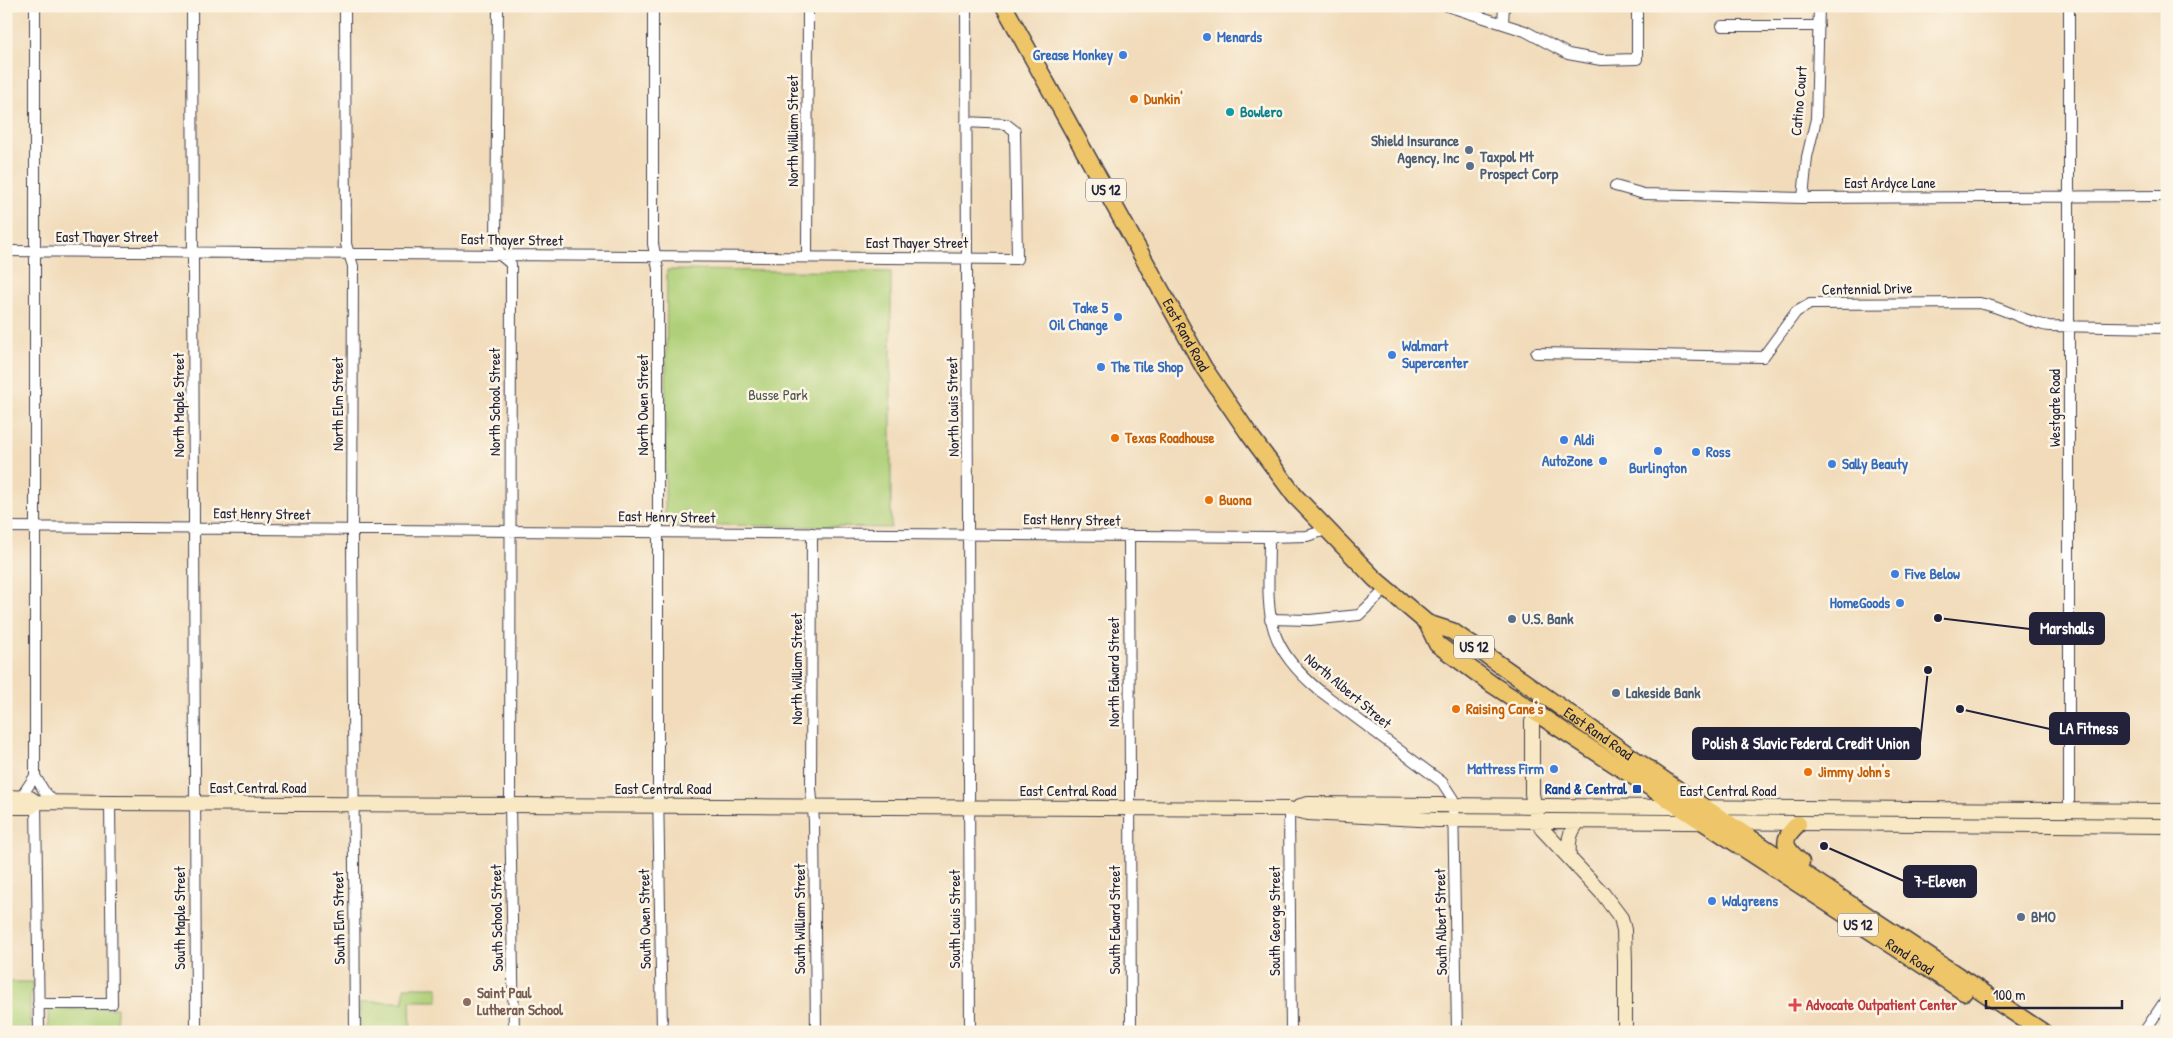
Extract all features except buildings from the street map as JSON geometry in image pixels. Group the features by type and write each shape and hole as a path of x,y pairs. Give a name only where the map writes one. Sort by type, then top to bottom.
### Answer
{"main road":[{"name":"East Rand Road","path":"1004,6 1204,368 1295,496 1326,530 1386,589 1426,623 1437,644 1493,685 1678,807 1709,817"},
{"name":"East Rand Road","path":"1426,623 1452,631 1709,817"},
{"path":"1535,713 1532,722 1533,805 1538,821 1603,894 1621,918 1624,930 1625,1032"},
{"name":"East Central Road","path":"6,797 30,798 36,802 55,803 813,805 1290,809 1308,813 1454,812 1533,805 1678,807"},
{"name":"East Central Road","path":"6,807 31,807 36,802"},
{"name":"East Central Road","path":"1454,812 1538,821 1579,821 2069,810 2167,811"},
{"name":"East Central Road","path":"1709,817 1798,824 2167,826"},
{"name":"Rand Road","path":"1709,817 1843,898 2043,1032"},
{"name":"Rand Road","path":"1709,817 2026,1032"},
{"path":"1569,857 1571,832 1579,821"},
{"path":"1798,824 1786,836 1787,849 1843,898"}],"street":[{"path":"35,6 35,776 44,791 55,803"},
{"name":"North Maple Street","path":"192,6 195,528 194,804"},
{"name":"North Elm Street","path":"345,6 347,253 353,266 352,804"},
{"name":"North School Street","path":"498,6 496,241 500,255 511,264 510,804"},
{"name":"North Owen Street","path":"653,6 653,244 658,269 658,805"},
{"name":"North William Street","path":"808,6 808,257"},
{"name":"North Louis Street","path":"966,6 966,259 970,534 969,807"},
{"path":"1448,6 1525,30 1568,54 1601,60 1637,59 1637,6"},
{"path":"1504,6 1504,23"},
{"name":"Catino Court","path":"1803,198 1808,157 1816,119 1820,26 1819,6"},
{"name":"Westgate Road","path":"2069,6 2069,810"},
{"path":"1722,26 1820,26"},
{"name":"East Thayer Street","path":"6,252 1017,259 1015,131 1006,124 966,122"},
{"name":"East Ardyce Lane","path":"1615,186 1644,194 1803,198 2167,196"},
{"name":"Centennial Drive","path":"1536,354 1763,357 1796,312 1810,304 1979,303 2003,308 2038,324 2069,327"},
{"path":"2069,327 2167,328"},
{"name":"East Henry Street","path":"6,527 1268,537 1307,536 1326,530"},
{"name":"North William Street","path":"812,533 813,805"},
{"name":"North Edward Street","path":"1129,536 1129,808"},
{"name":"North Albert Street","path":"1268,537 1270,619 1282,650 1302,675 1384,741 1442,782 1449,790 1454,812"},
{"path":"1270,619 1310,620 1359,615 1386,589"},
{"path":"21,797 35,776"},
{"path":"36,802 38,1032"},
{"path":"38,1004 112,1004 110,803"},
{"name":"South Maple Street","path":"194,804 196,1032"},
{"name":"South Elm Street","path":"352,804 355,1032"},
{"name":"South School Street","path":"510,804 514,1032"},
{"name":"South Owen Street","path":"658,805 662,1032"},
{"name":"South William Street","path":"813,805 816,1032"},
{"name":"South Louis Street","path":"969,807 970,1032"},
{"name":"South Edward Street","path":"1129,808 1131,1032"},
{"name":"South George Street","path":"1290,809 1291,1032"},
{"name":"South Albert Street","path":"1454,812 1457,1032"},
{"path":"2144,1032 2167,998"}],"green space":[{"name":"Busse Park","path":"667,270 891,272 891,528 667,524 665,517"},
{"path":"6,982 33,982 33,988 30,993 30,1032 6,1032"},
{"path":"404,987 438,987 438,1001 410,1001 411,1032 360,1032 361,1002 404,1002"},
{"path":"117,1008 116,1032 48,1032 48,1009"}],"place":[{"name":"Menards","path":"1207,37"},
{"name":"Grease Monkey","path":"1123,55"},
{"name":"Dunkin'","path":"1134,99"},
{"name":"Bowlero","path":"1230,112"},
{"name":"Shield Insurance Agency, Inc","path":"1469,150"},
{"name":"Taxpol Mt Prospect Corp","path":"1470,166"},
{"name":"Take 5 Oil Change","path":"1118,317"},
{"name":"Walmart Supercenter","path":"1392,355"},
{"name":"The Tile Shop","path":"1101,367"},
{"name":"Texas Roadhouse","path":"1115,438"},
{"name":"Aldi","path":"1564,440"},
{"name":"Burlington","path":"1658,451"},
{"name":"Ross","path":"1696,452"},
{"name":"AutoZone","path":"1603,461"},
{"name":"Sally Beauty","path":"1832,464"},
{"name":"Buona","path":"1209,500"},
{"name":"Five Below","path":"1895,574"},
{"name":"HomeGoods","path":"1900,603"},
{"name":"Marshalls","path":"1938,618"},
{"name":"U.S. Bank","path":"1512,619"},
{"name":"Polish & Slavic Federal Credit Union","path":"1928,670"},
{"name":"Lakeside Bank","path":"1616,693"},
{"name":"Raising Cane's","path":"1456,709"},
{"name":"LA Fitness","path":"1960,709"},
{"name":"Mattress Firm","path":"1554,769"},
{"name":"Jimmy John's","path":"1808,772"},
{"name":"Rand & Central","path":"1637,789"},
{"name":"7-Eleven","path":"1824,846"},
{"name":"Walgreens","path":"1712,901"},
{"name":"BMO","path":"2021,917"},
{"name":"Saint Paul Lutheran School","path":"467,1002"},
{"name":"Advocate Outpatient Center","path":"1795,1005"}]}
